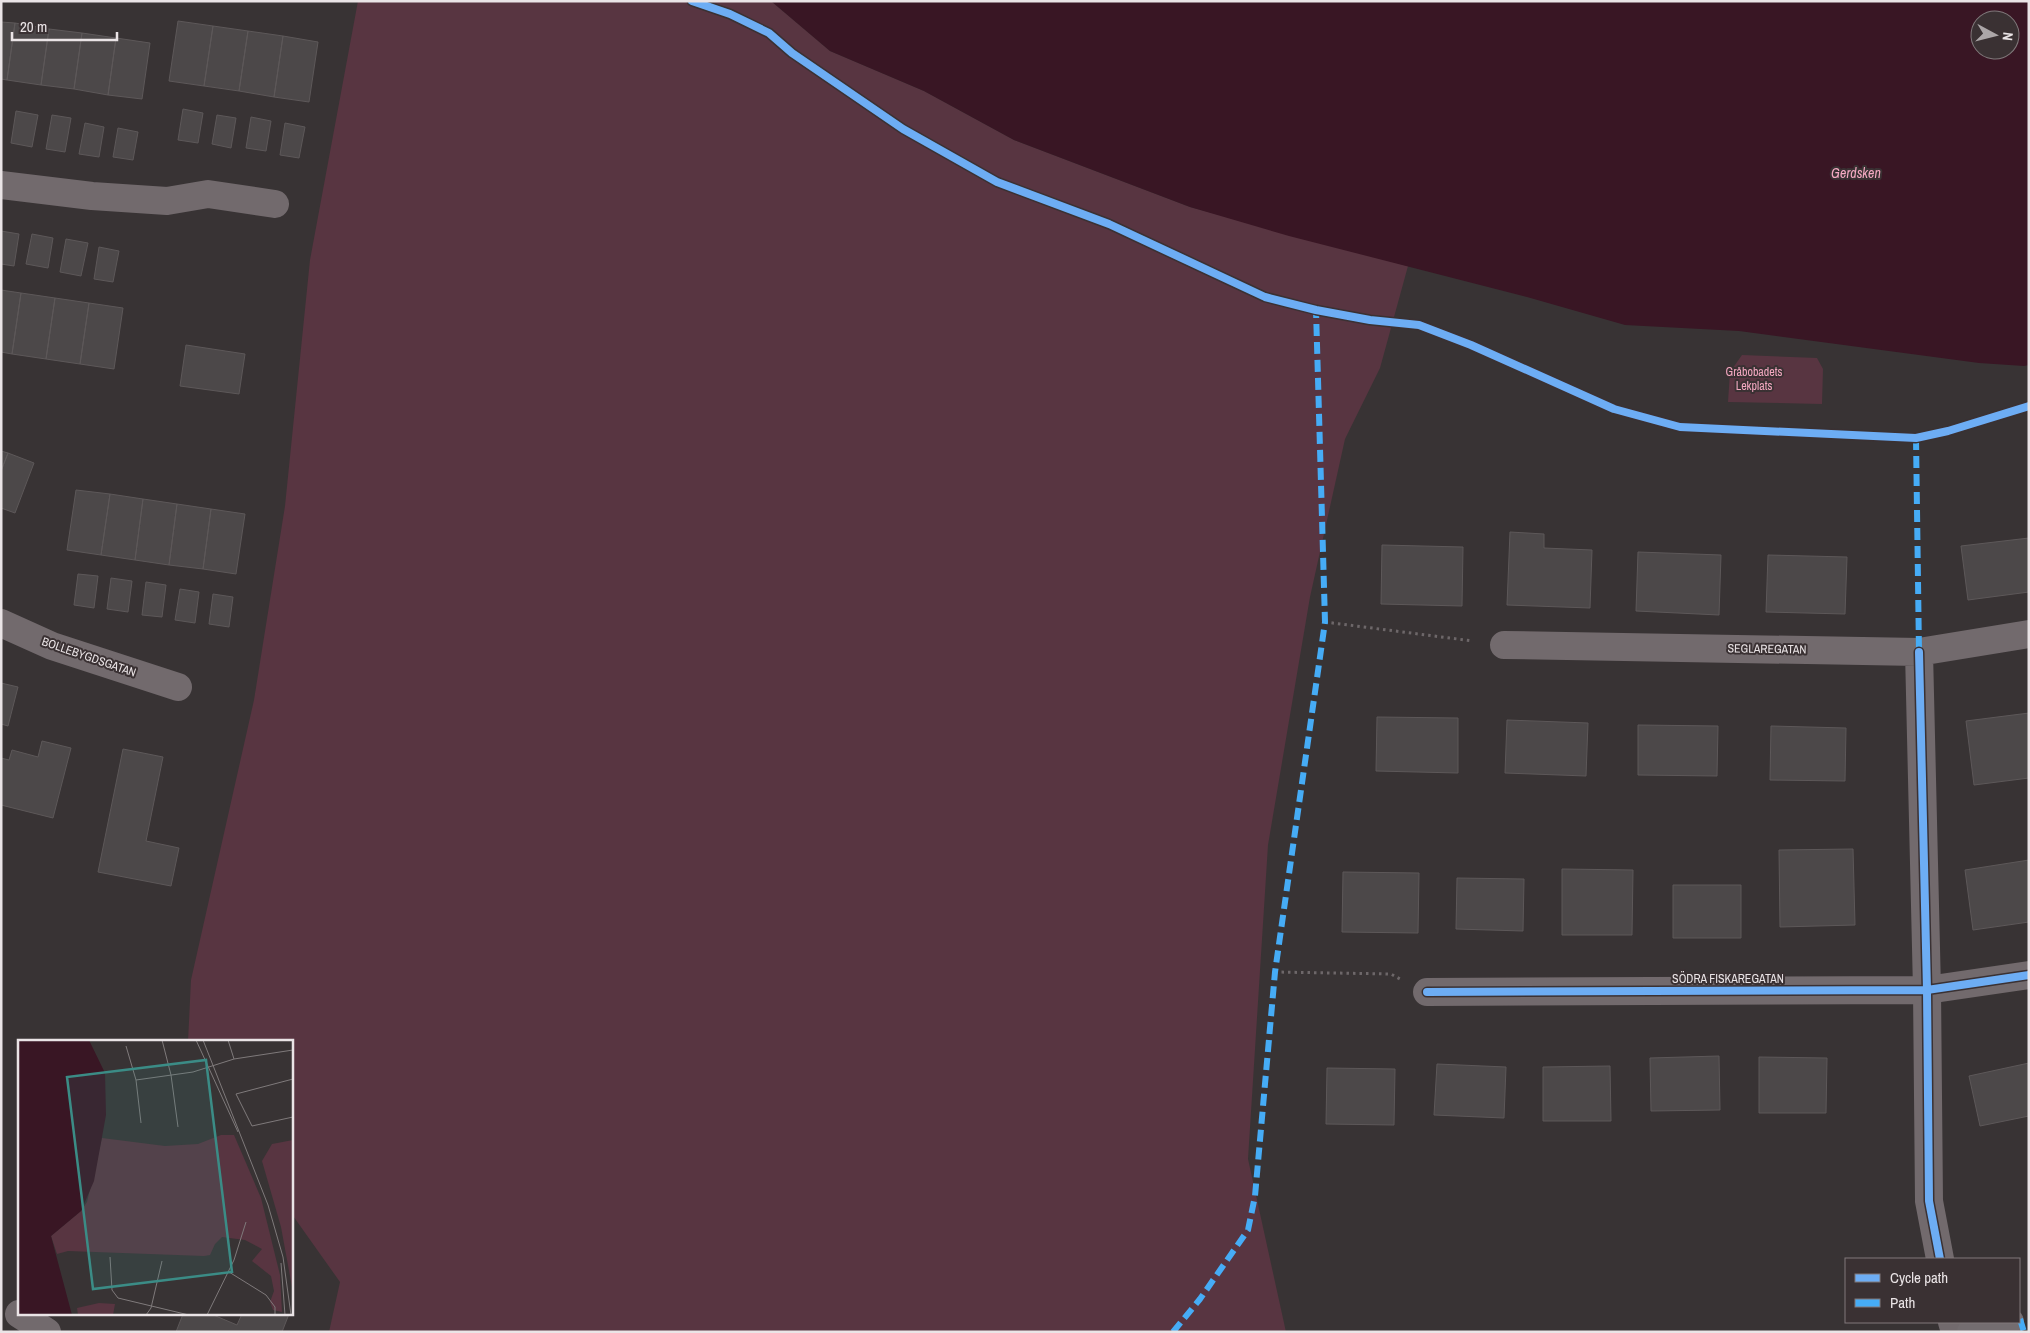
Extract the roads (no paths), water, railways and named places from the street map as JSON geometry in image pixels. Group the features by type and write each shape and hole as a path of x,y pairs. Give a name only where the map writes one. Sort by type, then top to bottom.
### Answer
{"main road":[{"path":"1971,1332 2006,1323"}],"street":[{"path":"1,185 92,196 167,201 208,194 275,204"},
{"name":"BOLLEBYGDSGATAN","path":"1,623 52,646 178,687"},
{"name":"SEGLAREGATAN","path":"1504,645 1919,652 2029,634"},
{"path":"1919,652 1927,990 1929,1200 1940,1258"},
{"name":"SÖDRA FISKAREGATAN","path":"1427,992 1927,990 2029,975"},
{"path":"21,1316 47,1332"}],"water":[{"name":"Gerdsken","path":"771,1 2029,1 2029,365 1979,363 1739,331 1625,325 1527,297 1289,236 1190,207 1014,140 924,91 830,51"}],"park label":[{"name":"Gråbobadets Lekplats","path":"1754,379"}]}
